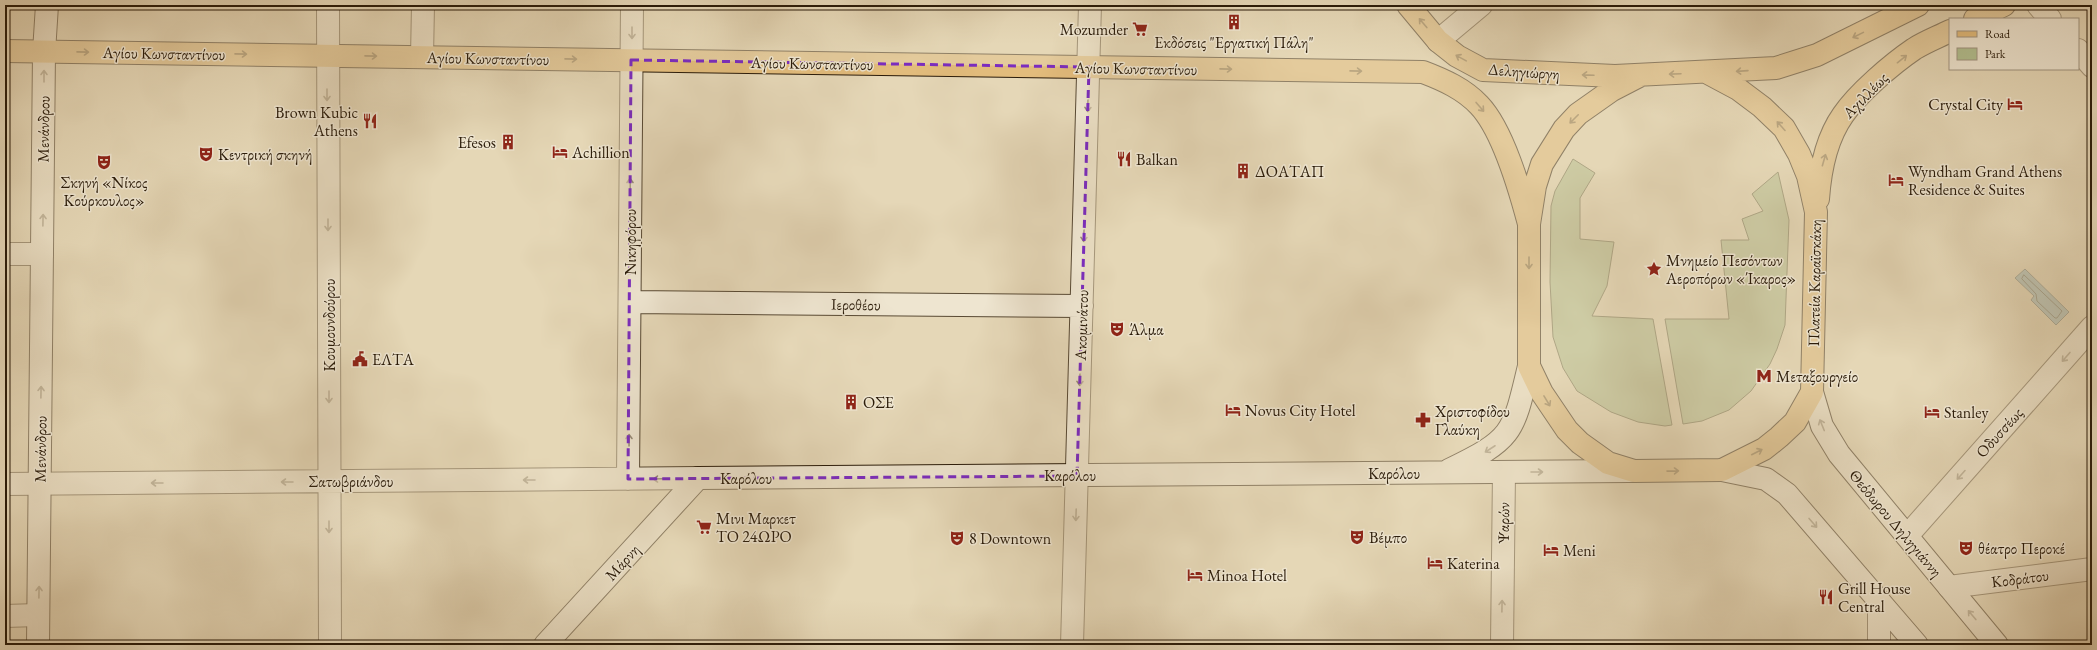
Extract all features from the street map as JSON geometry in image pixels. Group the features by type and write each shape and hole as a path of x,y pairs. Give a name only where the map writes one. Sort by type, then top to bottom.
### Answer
{"main road":[{"name":"Δεληγιώργη","path":"1408,5 1438,40 1457,56 1484,70 1561,75 1641,75"},
{"path":"1708,73 1776,68 1817,55 1918,5"},
{"path":"1977,18 2004,5"},
{"name":"Αχιλλέως","path":"1816,212 1820,176 1829,143 1843,116 1870,85 1914,49 1949,32"},
{"name":"Αγίου Κωνσταντίνου","path":"5,51 1415,72 1442,79 1461,90 1479,105 1494,125 1519,184 1529,224"},
{"name":"Πλατεία Καραϊσκάκη","path":"1708,73 1738,89 1762,107 1784,128 1799,154 1808,176 1816,212 1812,392 1795,422 1779,437 1764,449 1722,470 1634,471 1608,463 1580,444 1556,415 1529,366 1529,224 1536,186 1542,164 1564,129 1594,101 1641,75 1708,73"}],"street":[{"name":"Μενάνδρου","path":"38,645 44,52 47,5"},
{"name":"Κουμουνδούρου","path":"328,5 330,645"},
{"path":"422,57 423,5"},
{"name":"Νικηφόρου","path":"628,479 632,5"},
{"name":"Ακομινάτου","path":"1072,645 1090,5"},
{"path":"1438,40 1481,5"},
{"path":"2038,5 2049,18"},
{"path":"2079,51 2092,66"},
{"path":"5,254 42,254"},
{"name":"Ιεροθέου","path":"630,302 1082,306"},
{"name":"Οδυσσέως","path":"1906,536 2092,327"},
{"name":"Καρόλου","path":"1442,473 1480,455 1506,436 1519,408 1529,366"},
{"name":"Θεόδωρου Δηληγιάννη","path":"1812,392 1822,426 1839,454 1997,645"},
{"path":"1722,470 1766,479 1787,494 1918,645"},
{"name":"Καρόλου","path":"698,478 1634,471"},
{"name":"Ψαρών","path":"1502,645 1504,472"},
{"name":"Σατωβριάνδου","path":"5,484 698,478"},
{"name":"Μάρνη","path":"545,645 698,478"},
{"name":"Κοδράτου","path":"1948,587 2092,569"},
{"path":"1879,600 1879,645"},
{"path":"5,616 38,615"}],"highlighted area":[{"path":"631,60 1089,67 1077,476 628,479"}],"green space":[{"path":"1573,159 1595,173 1580,198 1580,239 1614,242 1607,286 1592,316 1653,319 1672,425 1665,426 1638,422 1611,412 1577,391 1563,368 1553,337 1550,282 1551,206 1555,191"},
{"path":"1778,172 1789,220 1785,325 1777,349 1770,364 1751,391 1729,410 1702,421 1683,424 1665,319 1729,319 1721,240 1749,240 1742,219 1763,211 1752,194"}],"water":[{"path":"2025,269 2069,312 2056,325 2031,300 2034,296 2015,278"}],"place":[{"name":"Εκδόσεις \"Εργατική Πάλη\"","path":"1234,22"},
{"name":"Mozumder","path":"1140,29"},
{"name":"Crystal City","path":"2015,104"},
{"name":"Brown Kubic Athens","path":"370,121"},
{"name":"Efesos","path":"508,142"},
{"name":"Achillion","path":"560,152"},
{"name":"Κεντρική σκηνή","path":"206,154"},
{"name":"Balkan","path":"1124,159"},
{"name":"Σκηνή «Νίκος Κούρκουλος»","path":"104,162"},
{"name":"ΔΟΑΤΑΠ","path":"1243,171"},
{"name":"Wyndham Grand Athens Residence & Suites","path":"1896,180"},
{"name":"Μνημείο Πεσόντων Αεροπόρων «Ίκαρος»","path":"1654,269"},
{"name":"Άλμα","path":"1117,329"},
{"name":"ΕΛΤΑ","path":"360,359"},
{"name":"Μεταξουργείο","path":"1764,376"},
{"name":"ΟΣΕ","path":"851,402"},
{"name":"Novus City Hotel","path":"1233,410"},
{"name":"Stanley","path":"1932,412"},
{"name":"Χριστοφίδου Γλαύκη","path":"1423,420"},
{"name":"Μινι Μαρκετ ΤΟ 24ΩΡΟ","path":"704,527"},
{"name":"Βέμπο","path":"1357,537"},
{"name":"8 Downtown","path":"957,538"},
{"name":"θέατρο Περοκέ","path":"1966,548"},
{"name":"Meni","path":"1551,550"},
{"name":"Katerina","path":"1435,563"},
{"name":"Minoa Hotel","path":"1195,575"},
{"name":"Grill House Central","path":"1826,597"}]}
